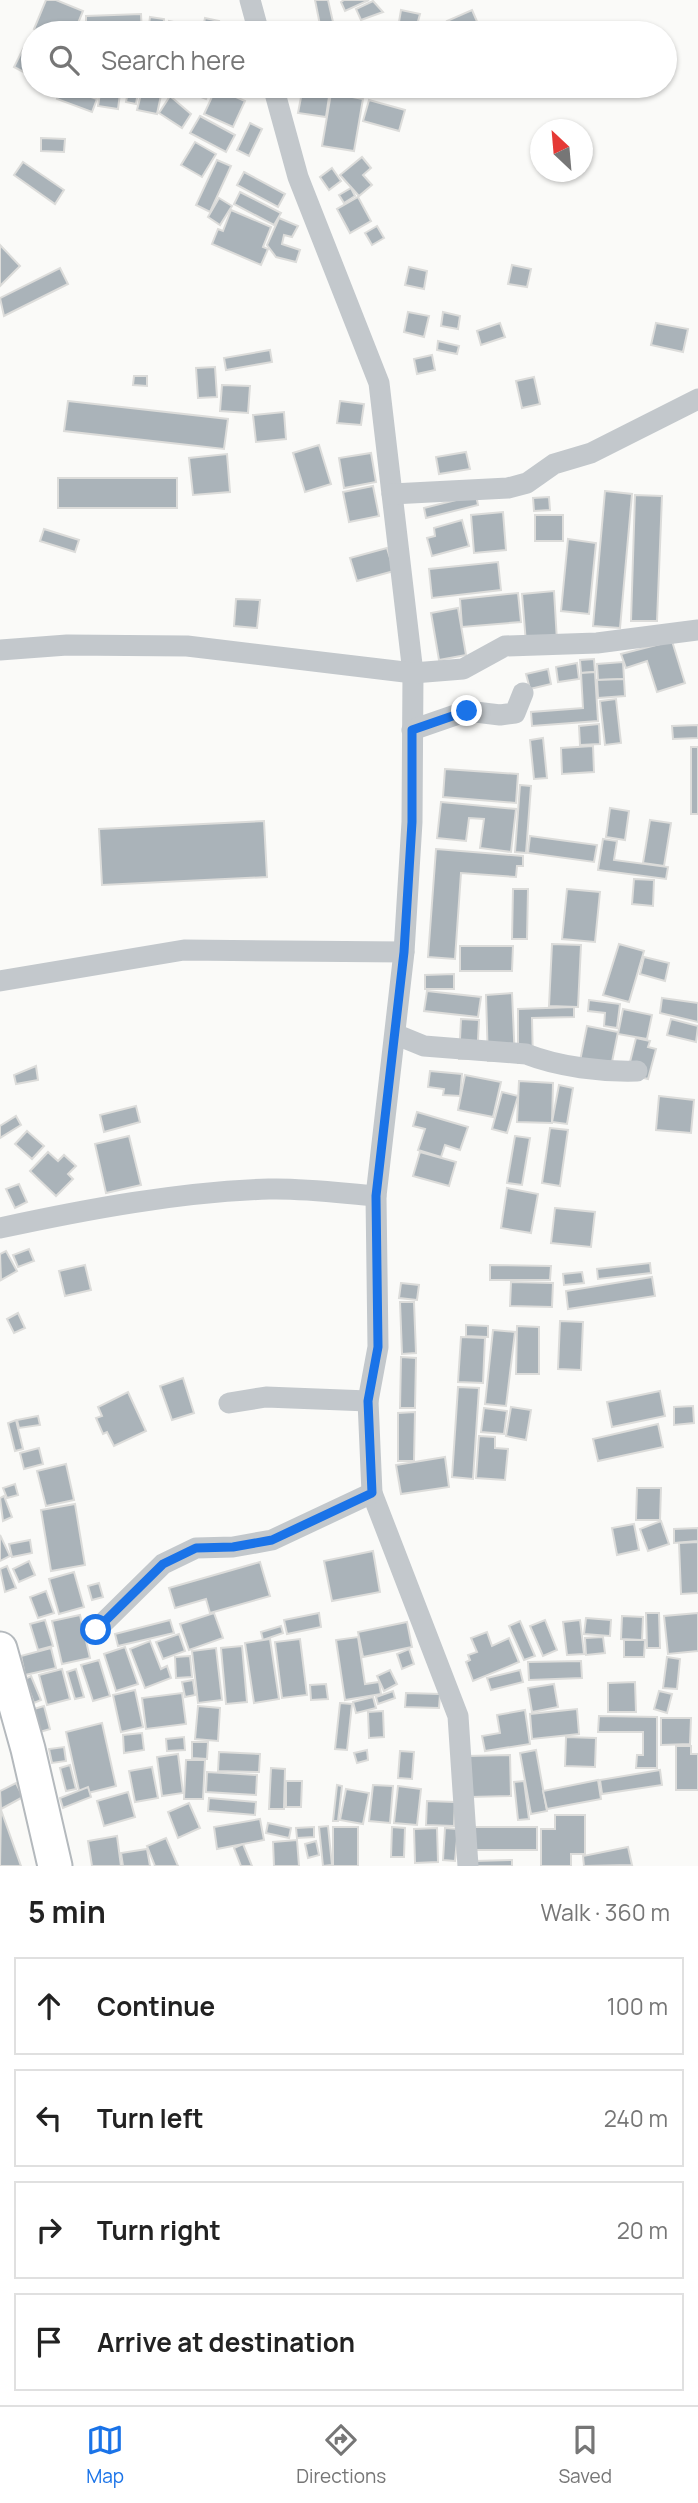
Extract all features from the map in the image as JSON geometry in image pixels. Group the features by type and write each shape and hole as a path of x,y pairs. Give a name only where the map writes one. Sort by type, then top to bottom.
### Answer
{"highway":[{"path":"0,1649 28,1749 55,1866"}],"street":[{"path":"250,0 256,21"},
{"path":"276,98 298,177 379,383 413,673 412,822 404,952 397,1035 376,1196 378,1347 368,1401 372,1493 458,1716 468,1866"},
{"path":"392,494 508,488 527,483 554,464 592,453 698,399"},
{"path":"0,650 67,645 187,646 413,673 463,669 505,646 597,643 698,630"},
{"path":"412,730 467,711 500,715 515,713 523,693"},
{"path":"0,981 184,950 404,952"},
{"path":"397,1035 424,1046 526,1054 541,1060 599,1070 637,1071"},
{"path":"0,1228 61,1215 206,1194 270,1189 376,1196"},
{"path":"229,1403 266,1397 368,1401"},
{"path":"96,1630 163,1564 196,1548 233,1547 272,1540 372,1493"}],"building":[{"path":"46,0 56,0 83,11 79,21 37,21"},
{"path":"315,0 328,0 333,21 319,21"},
{"path":"369,0 345,11 341,2"},
{"path":"373,1 383,12 361,20 356,9"},
{"path":"401,10 420,14 418,21 399,21"},
{"path":"472,10 477,21 447,21"},
{"path":"141,14 141,21 86,21 86,16"},
{"path":"150,17 164,19 164,21 150,21"},
{"path":"21,53 21,71 14,67"},
{"path":"94,98 97,99 92,112 57,99"},
{"path":"99,98 119,98 118,109 98,106"},
{"path":"127,98 137,98 136,104 126,102"},
{"path":"140,98 160,98 157,114 137,110"},
{"path":"169,98 172,98 191,114 182,128 159,113"},
{"path":"211,98 238,98 245,101 233,127 204,114"},
{"path":"301,98 329,98 326,117 298,113"},
{"path":"330,98 363,99 354,151 322,146"},
{"path":"369,100 405,110 399,131 363,121"},
{"path":"200,116 235,135 226,152 190,133"},
{"path":"250,123 262,129 249,156 237,150"},
{"path":"41,138 65,139 64,152 41,151"},
{"path":"195,142 216,154 202,177 181,165"},
{"path":"362,157 371,168 363,175 372,185 359,196 340,175"},
{"path":"217,160 231,166 210,212 196,205"},
{"path":"23,162 64,190 55,204 14,175"},
{"path":"332,168 341,181 329,190 320,177"},
{"path":"244,172 285,194 278,207 237,185"},
{"path":"351,188 355,196 344,203 339,195"},
{"path":"240,192 281,213 274,225 234,204"},
{"path":"358,197 371,221 350,233 337,209"},
{"path":"219,198 232,206 220,225 208,217"},
{"path":"231,210 271,227 263,247 268,249 261,265 212,244 218,229 223,231"},
{"path":"279,218 298,226 292,237 284,235 282,244 300,250 296,262 276,257 267,245"},
{"path":"377,226 384,238 372,245 365,233"},
{"path":"0,245 20,266 0,286"},
{"path":"512,265 531,269 527,287 508,284"},
{"path":"409,267 427,271 424,289 405,285"},
{"path":"60,268 68,284 4,316 0,298"},
{"path":"408,312 429,316 424,337 404,332"},
{"path":"443,312 460,316 458,329 441,326"},
{"path":"500,323 505,337 481,345 477,331"},
{"path":"656,323 688,329 683,352 651,345"},
{"path":"438,341 459,346 457,354 437,350"},
{"path":"270,350 272,362 226,370 224,358"},
{"path":"432,355 435,370 417,374 414,359"},
{"path":"215,367 217,397 198,398 196,368"},
{"path":"134,376 147,376 147,386 133,385"},
{"path":"534,377 540,404 522,408 516,381"},
{"path":"222,385 250,386 248,413 220,411"},
{"path":"68,401 228,419 224,449 64,431"},
{"path":"340,401 364,404 361,425 337,423"},
{"path":"284,412 286,439 256,442 253,415"},
{"path":"319,445 331,484 305,492 293,453"},
{"path":"466,452 470,469 439,474 436,457"},
{"path":"371,453 376,482 344,488 339,458"},
{"path":"227,454 230,492 193,495 189,458"},
{"path":"58,478 177,478 177,508 58,508"},
{"path":"373,486 379,516 349,522 343,492"},
{"path":"605,491 632,494 620,628 593,626"},
{"path":"476,495 478,505 426,518 424,508"},
{"path":"635,495 662,496 657,621 631,621"},
{"path":"549,497 550,510 534,511 533,498"},
{"path":"503,512 506,550 474,553 471,515"},
{"path":"535,515 563,515 563,541 535,541"},
{"path":"462,520 469,546 432,556 427,538 435,536 434,528"},
{"path":"44,529 79,540 75,552 40,541"},
{"path":"568,539 596,543 589,614 561,611"},
{"path":"387,548 394,571 357,581 350,558"},
{"path":"498,562 501,590 432,598 429,569"},
{"path":"554,591 557,641 526,643 522,594"},
{"path":"518,593 521,622 462,627 460,599"},
{"path":"236,599 260,600 257,628 234,626"},
{"path":"458,608 466,655 439,660 431,613"},
{"path":"672,641 685,683 657,692 647,661 626,668 621,654"},
{"path":"594,659 595,672 581,673 580,660"},
{"path":"623,662 624,679 598,680 597,664"},
{"path":"577,663 579,679 558,682 556,667"},
{"path":"548,669 551,684 530,689 526,674"},
{"path":"595,672 598,721 532,726 531,712 583,708 581,673"},
{"path":"624,679 625,696 598,698 597,680"},
{"path":"616,699 621,743 605,745 600,701"},
{"path":"599,724 600,744 580,745 579,726"},
{"path":"698,725 698,738 673,739 672,726"},
{"path":"543,738 547,778 534,779 530,740"},
{"path":"593,746 594,772 562,774 561,748"},
{"path":"691,747 698,747 698,814 691,814"},
{"path":"445,769 518,774 516,803 443,797"},
{"path":"520,785 531,786 526,853 515,852"},
{"path":"441,802 516,809 511,852 480,848 484,819 469,818 466,841 437,838"},
{"path":"610,808 629,811 625,840 606,837"},
{"path":"650,820 671,823 664,866 643,863"},
{"path":"264,821 267,877 102,885 99,829"},
{"path":"530,836 597,845 594,862 528,853"},
{"path":"603,839 617,841 614,860 668,867 666,879 598,870"},
{"path":"436,849 523,856 523,866 517,866 516,877 461,873 455,959 428,957"},
{"path":"634,879 654,880 653,906 632,904"},
{"path":"513,889 528,889 527,939 512,939"},
{"path":"567,889 600,892 595,942 562,939"},
{"path":"552,944 581,945 578,1007 549,1006"},
{"path":"619,944 644,951 629,1002 603,995"},
{"path":"460,946 513,946 512,971 460,971"},
{"path":"644,957 669,963 665,981 640,974"},
{"path":"454,974 454,989 425,989 425,975"},
{"path":"427,991 481,997 478,1017 424,1011"},
{"path":"512,993 515,1060 488,1061 486,995"},
{"path":"662,998 698,1003 698,1022 660,1013"},
{"path":"589,1000 620,1004 617,1028 604,1026 605,1013 588,1011"},
{"path":"574,1007 574,1017 532,1018 533,1063 518,1063 518,1009"},
{"path":"623,1009 652,1015 647,1039 618,1034"},
{"path":"461,1019 479,1020 477,1059 459,1059"},
{"path":"671,1019 698,1026 696,1042 667,1035"},
{"path":"587,1026 618,1032 609,1077 578,1071"},
{"path":"636,1038 650,1041 648,1047 656,1049 648,1079 627,1074"},
{"path":"36,1066 38,1080 16,1084 14,1075"},
{"path":"430,1071 462,1074 460,1096 443,1095 444,1089 428,1087"},
{"path":"465,1075 501,1082 493,1117 458,1110"},
{"path":"519,1081 553,1083 552,1123 517,1122"},
{"path":"559,1085 573,1088 567,1124 552,1122"},
{"path":"502,1092 518,1096 507,1133 492,1129"},
{"path":"659,1096 694,1100 691,1133 656,1130"},
{"path":"136,1106 140,1122 104,1132 100,1115"},
{"path":"417,1112 468,1127 460,1150 445,1145 441,1157 418,1150 425,1129 413,1126"},
{"path":"16,1116 21,1125 0,1138 0,1126"},
{"path":"550,1128 568,1130 560,1186 542,1183"},
{"path":"27,1131 44,1146 32,1159 15,1144"},
{"path":"129,1136 141,1185 106,1193 95,1144"},
{"path":"515,1136 530,1138 522,1185 507,1183"},
{"path":"48,1152 58,1161 64,1155 76,1166 68,1174 73,1179 56,1196 30,1171"},
{"path":"420,1152 456,1162 449,1186 413,1176"},
{"path":"19,1184 27,1202 15,1208 6,1189"},
{"path":"507,1188 538,1194 531,1233 501,1228"},
{"path":"555,1208 595,1212 591,1247 551,1243"},
{"path":"29,1249 34,1261 18,1267 13,1255"},
{"path":"6,1251 17,1271 1,1280 0,1254"},
{"path":"650,1263 651,1273 598,1279 597,1269"},
{"path":"85,1265 91,1290 65,1296 59,1271"},
{"path":"490,1265 551,1266 550,1280 490,1280"},
{"path":"582,1272 584,1283 564,1285 563,1274"},
{"path":"652,1277 655,1296 568,1309 566,1291"},
{"path":"511,1282 553,1283 552,1307 510,1306"},
{"path":"401,1283 419,1285 417,1300 399,1298"},
{"path":"400,1302 414,1302 416,1353 402,1354"},
{"path":"18,1313 25,1328 14,1333 7,1319"},
{"path":"560,1321 583,1322 581,1370 558,1369"},
{"path":"466,1325 488,1326 488,1337 466,1336"},
{"path":"517,1326 539,1327 539,1374 516,1374"},
{"path":"493,1330 515,1332 506,1406 485,1404"},
{"path":"461,1337 485,1338 483,1383 458,1382"},
{"path":"401,1357 416,1358 415,1408 400,1408"},
{"path":"183,1378 194,1413 172,1420 160,1386"},
{"path":"458,1387 479,1388 473,1479 452,1477"},
{"path":"660,1391 665,1416 612,1427 607,1402"},
{"path":"128,1392 146,1431 114,1446 107,1432 103,1434 96,1418 102,1416 98,1407"},
{"path":"693,1406 694,1423 674,1425 674,1407"},
{"path":"511,1407 531,1410 526,1440 506,1436"},
{"path":"484,1408 507,1411 504,1434 481,1432"},
{"path":"415,1412 414,1461 398,1461 398,1413"},
{"path":"38,1416 40,1425 19,1428 17,1420"},
{"path":"16,1420 23,1449 15,1451 8,1423"},
{"path":"658,1424 663,1447 598,1461 593,1439"},
{"path":"479,1436 495,1437 495,1448 508,1449 505,1480 476,1478"},
{"path":"39,1448 43,1464 24,1469 20,1453"},
{"path":"445,1457 449,1487 401,1494 396,1465"},
{"path":"66,1464 74,1500 46,1506 37,1471"},
{"path":"15,1484 18,1495 7,1498 3,1488"},
{"path":"637,1488 661,1488 660,1520 636,1520"},
{"path":"4,1496 12,1517 3,1521 0,1498"},
{"path":"75,1504 85,1565 51,1571 41,1510"},
{"path":"661,1521 669,1544 648,1551 640,1529"},
{"path":"634,1524 639,1550 617,1555 612,1528"},
{"path":"698,1528 698,1541 674,1543 674,1529"},
{"path":"0,1535 10,1556 0,1561"},
{"path":"30,1540 32,1553 12,1557 9,1544"},
{"path":"698,1542 698,1593 681,1594 679,1543"},
{"path":"373,1551 380,1592 332,1601 324,1561"},
{"path":"29,1561 35,1575 19,1582 13,1569"},
{"path":"260,1562 270,1596 210,1613 206,1599 175,1608 169,1588"},
{"path":"7,1566 16,1588 5,1592 0,1569"},
{"path":"74,1572 84,1607 59,1614 49,1579"},
{"path":"99,1583 103,1597 92,1600 88,1586"},
{"path":"46,1591 54,1613 38,1618 30,1597"},
{"path":"214,1613 223,1638 189,1650 180,1624"},
{"path":"319,1613 321,1627 287,1634 284,1620"},
{"path":"646,1613 659,1613 660,1648 647,1648"},
{"path":"698,1613 698,1651 668,1654 664,1616"},
{"path":"80,1615 90,1658 62,1664 52,1621"},
{"path":"622,1616 643,1617 642,1640 621,1639"},
{"path":"586,1618 611,1620 610,1636 584,1634"},
{"path":"45,1620 53,1646 38,1650 30,1624"},
{"path":"170,1620 174,1633 118,1646 115,1634"},
{"path":"545,1620 557,1650 543,1656 530,1626"},
{"path":"580,1620 584,1654 567,1655 563,1622"},
{"path":"520,1621 535,1656 524,1660 509,1626"},
{"path":"407,1622 412,1647 363,1657 358,1632"},
{"path":"281,1626 283,1633 263,1640 261,1632"},
{"path":"487,1632 492,1646 509,1638 519,1662 473,1681 466,1662 470,1660 468,1655 477,1652 471,1638"},
{"path":"179,1634 185,1651 163,1659 156,1642"},
{"path":"358,1637 365,1684 379,1682 381,1694 345,1700 336,1640"},
{"path":"603,1637 605,1653 586,1655 585,1638"},
{"path":"270,1639 279,1699 254,1703 245,1643"},
{"path":"300,1639 307,1695 282,1698 275,1642"},
{"path":"624,1640 645,1640 644,1657 624,1657"},
{"path":"150,1641 161,1669 167,1666 171,1678 145,1688 130,1649"},
{"path":"242,1646 247,1702 226,1704 221,1648"},
{"path":"125,1647 138,1684 116,1691 104,1654"},
{"path":"51,1648 56,1668 25,1675 21,1656"},
{"path":"216,1648 222,1700 198,1703 192,1651"},
{"path":"409,1649 414,1664 402,1669 397,1654"},
{"path":"190,1656 192,1677 176,1678 175,1657"},
{"path":"667,1657 680,1659 677,1689 663,1688"},
{"path":"99,1660 110,1696 93,1701 81,1665"},
{"path":"581,1661 582,1678 529,1680 528,1662"},
{"path":"62,1669 70,1699 47,1705 39,1675"},
{"path":"76,1669 84,1697 75,1699 67,1672"},
{"path":"390,1670 397,1684 384,1691 377,1676"},
{"path":"520,1670 523,1682 491,1690 487,1678"},
{"path":"31,1676 41,1700 34,1703 25,1679"},
{"path":"193,1680 195,1695 185,1697 182,1682"},
{"path":"635,1682 636,1712 608,1712 608,1683"},
{"path":"326,1684 328,1699 311,1700 310,1685"},
{"path":"554,1684 558,1707 532,1712 528,1688"},
{"path":"135,1690 143,1727 121,1732 113,1695"},
{"path":"393,1691 395,1698 378,1704 376,1697"},
{"path":"659,1691 672,1694 667,1713 654,1709"},
{"path":"182,1693 186,1724 146,1729 142,1698"},
{"path":"406,1693 440,1694 439,1708 405,1707"},
{"path":"373,1697 376,1708 356,1713 353,1702"},
{"path":"340,1703 352,1704 347,1750 335,1749"},
{"path":"44,1706 50,1729 40,1732 34,1709"},
{"path":"198,1706 220,1708 218,1741 195,1739"},
{"path":"577,1709 579,1734 532,1739 530,1714"},
{"path":"525,1710 530,1744 485,1751 482,1736 500,1733 497,1715"},
{"path":"383,1711 384,1737 369,1738 368,1712"},
{"path":"599,1716 657,1717 657,1768 636,1768 637,1755 643,1755 643,1732 598,1732"},
{"path":"661,1718 691,1718 690,1744 661,1745"},
{"path":"102,1723 116,1786 80,1795 66,1732"},
{"path":"142,1733 144,1750 124,1753 123,1735"},
{"path":"184,1737 185,1750 167,1751 166,1739"},
{"path":"566,1737 596,1738 595,1767 565,1766"},
{"path":"192,1742 208,1742 207,1759 192,1758"},
{"path":"676,1746 691,1746 691,1754 698,1754 698,1790 676,1790"},
{"path":"64,1747 66,1761 52,1763 49,1749"},
{"path":"367,1750 368,1760 357,1763 354,1753"},
{"path":"536,1750 547,1811 531,1814 520,1753"},
{"path":"400,1751 414,1752 412,1779 398,1778"},
{"path":"219,1752 260,1754 259,1772 218,1771"},
{"path":"178,1754 183,1793 162,1796 157,1757"},
{"path":"510,1755 511,1796 470,1797 468,1756"},
{"path":"186,1760 205,1760 203,1799 184,1799"},
{"path":"70,1765 76,1789 66,1791 60,1768"},
{"path":"152,1767 158,1798 135,1802 129,1771"},
{"path":"271,1768 285,1769 284,1809 269,1809"},
{"path":"660,1770 662,1785 602,1794 600,1780"},
{"path":"207,1772 257,1775 256,1795 206,1792"},
{"path":"598,1780 601,1799 547,1809 543,1791"},
{"path":"286,1781 302,1781 301,1807 286,1807"},
{"path":"524,1781 529,1819 518,1820 514,1782"},
{"path":"16,1783 23,1797 1,1809 0,1791"},
{"path":"337,1785 342,1786 338,1821 333,1821"},
{"path":"373,1785 393,1786 390,1823 369,1821"},
{"path":"398,1786 421,1789 417,1825 394,1823"},
{"path":"88,1787 91,1797 63,1808 60,1798"},
{"path":"346,1789 369,1793 363,1824 340,1820"},
{"path":"128,1792 135,1817 104,1826 97,1801"},
{"path":"209,1798 256,1802 255,1815 208,1811"},
{"path":"427,1801 455,1802 454,1826 426,1825"},
{"path":"189,1803 200,1828 178,1838 168,1812"},
{"path":"1,1810 21,1866 0,1866"},
{"path":"555,1815 585,1815 585,1854 571,1854 571,1866 541,1866 541,1829 555,1829"},
{"path":"260,1819 264,1840 217,1849 214,1827"},
{"path":"268,1823 291,1828 289,1838 266,1833"},
{"path":"328,1826 332,1865 323,1866 319,1827"},
{"path":"314,1827 314,1837 297,1838 296,1828"},
{"path":"333,1827 358,1827 358,1866 333,1866"},
{"path":"392,1827 405,1828 404,1857 391,1857"},
{"path":"475,1827 537,1827 537,1850 475,1850"},
{"path":"437,1828 438,1862 415,1863 414,1829"},
{"path":"445,1828 458,1829 455,1861 443,1860"},
{"path":"117,1836 121,1866 92,1866 88,1841"},
{"path":"166,1838 178,1866 155,1866 147,1846"},
{"path":"297,1840 299,1866 274,1866 273,1842"},
{"path":"316,1841 319,1855 308,1858 305,1844"},
{"path":"243,1844 252,1866 241,1866 234,1848"},
{"path":"628,1847 632,1865 584,1866 583,1856"},
{"path":"147,1849 150,1866 123,1866 121,1853"},
{"path":"512,1860 512,1866 474,1866 474,1861"}],"route":[{"path":"96,1630 163,1564 196,1548 233,1547 272,1540 326,1517 372,1493 368,1401 378,1347 376,1196 397,1035 404,952 412,822 412,730 467,711"}]}
